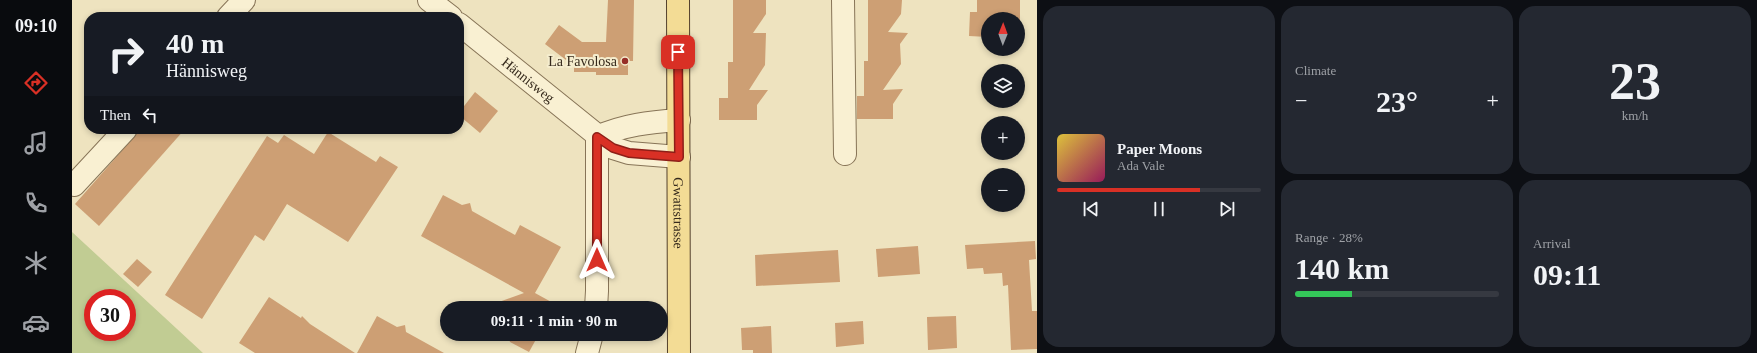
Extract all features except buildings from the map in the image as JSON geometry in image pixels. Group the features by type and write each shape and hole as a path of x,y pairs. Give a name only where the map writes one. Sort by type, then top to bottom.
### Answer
{"main road":[{"name":"Gwattstrasse","path":"678,0 679,353"}],"street":[{"path":"233,12 244,0"},
{"path":"429,0 445,12"},
{"path":"843,0 845,154"},
{"name":"Hännisweg","path":"464,28 541,89 597,137 613,148 629,153 679,157"},
{"path":"596,301 597,137 613,129 679,120"},
{"path":"74,185 121,134"},
{"path":"587,353 590,341"}],"green space":[{"path":"72,232 134,289 84,289 84,341 136,341 136,291 203,353 72,353"}],"place":[{"name":"La Favolosa","path":"625,61"}],"route":[{"path":"597,260 597,137 613,148 629,153 679,157 678,52"}]}
